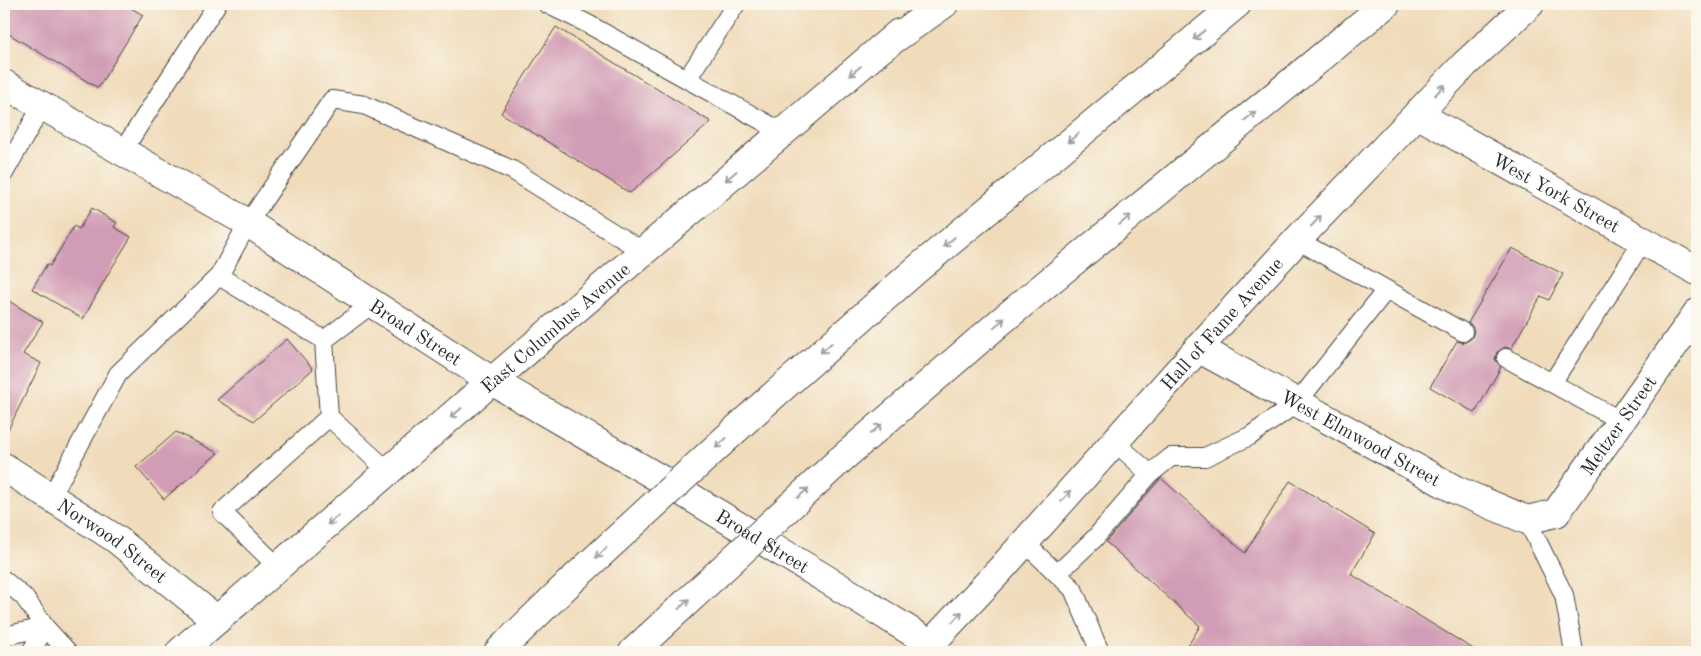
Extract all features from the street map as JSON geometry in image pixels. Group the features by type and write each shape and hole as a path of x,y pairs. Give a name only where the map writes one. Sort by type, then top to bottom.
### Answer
{"main road":[{"name":"East Columbus Avenue","path":"180,652 931,4"},
{"path":"880,49 944,4"},
{"path":"498,652 531,618 757,410 924,264 1236,4"},
{"path":"641,645 839,461 999,323 1386,4"},
{"name":"Hall of Fame Avenue","path":"933,650 1114,441 1297,240 1416,114 1530,4"},
{"name":"Broad Street","path":"4,84 248,223 492,381 669,484 859,599 933,650"},
{"name":"West York Street","path":"1416,114 1697,271"},
{"name":"Meltzer Street","path":"1527,520 1556,513 1697,313"},
{"name":"West Elmwood Street","path":"1198,348 1456,490 1527,520"},
{"name":"Norwood Street","path":"4,468 116,539 217,620"},
{"path":"488,652 531,618"}],"lane":[{"path":"547,4 586,23 782,132"},
{"path":"687,79 736,4"},
{"path":"122,152 214,5"},
{"path":"51,497 118,374 219,276 248,223 332,100 364,105 512,170 644,252"},
{"path":"4,173 42,106"},
{"path":"1297,240 1462,332"},
{"path":"1552,383 1644,241"},
{"path":"219,276 324,340"},
{"path":"1058,574 1096,538 1150,474 1171,457 1205,457 1250,436 1297,403 1386,290"},
{"path":"324,340 372,304"},
{"path":"324,340 329,417 389,472"},
{"path":"1506,358 1621,421"},
{"path":"278,567 222,512 329,417"},
{"path":"1114,441 1150,474"},
{"path":"1527,520 1564,595 1574,652"},
{"path":"1025,543 1073,589 1100,652"},
{"path":"4,580 24,597 45,628 68,652"},
{"path":"4,636 45,628"},
{"path":"31,652 45,628"}],"building":[{"path":"4,4 124,4 143,15 98,88 4,31"},
{"path":"556,27 711,122 630,193 501,113"},
{"path":"92,208 117,223 114,227 131,237 83,319 32,289 47,264 50,266 74,226 79,229"},
{"path":"1512,248 1563,274 1549,300 1541,296 1511,349 1505,347 1497,352 1495,359 1501,367 1475,413 1430,387 1457,341 1464,343 1472,338 1474,331 1468,323"},
{"path":"4,298 43,322 23,354 41,363 4,438"},
{"path":"287,339 313,369 254,421 217,400"},
{"path":"176,432 218,453 164,499 136,467"},
{"path":"1161,478 1245,553 1290,481 1375,534 1351,574 1478,652 1184,652 1200,626 1106,542"}]}
